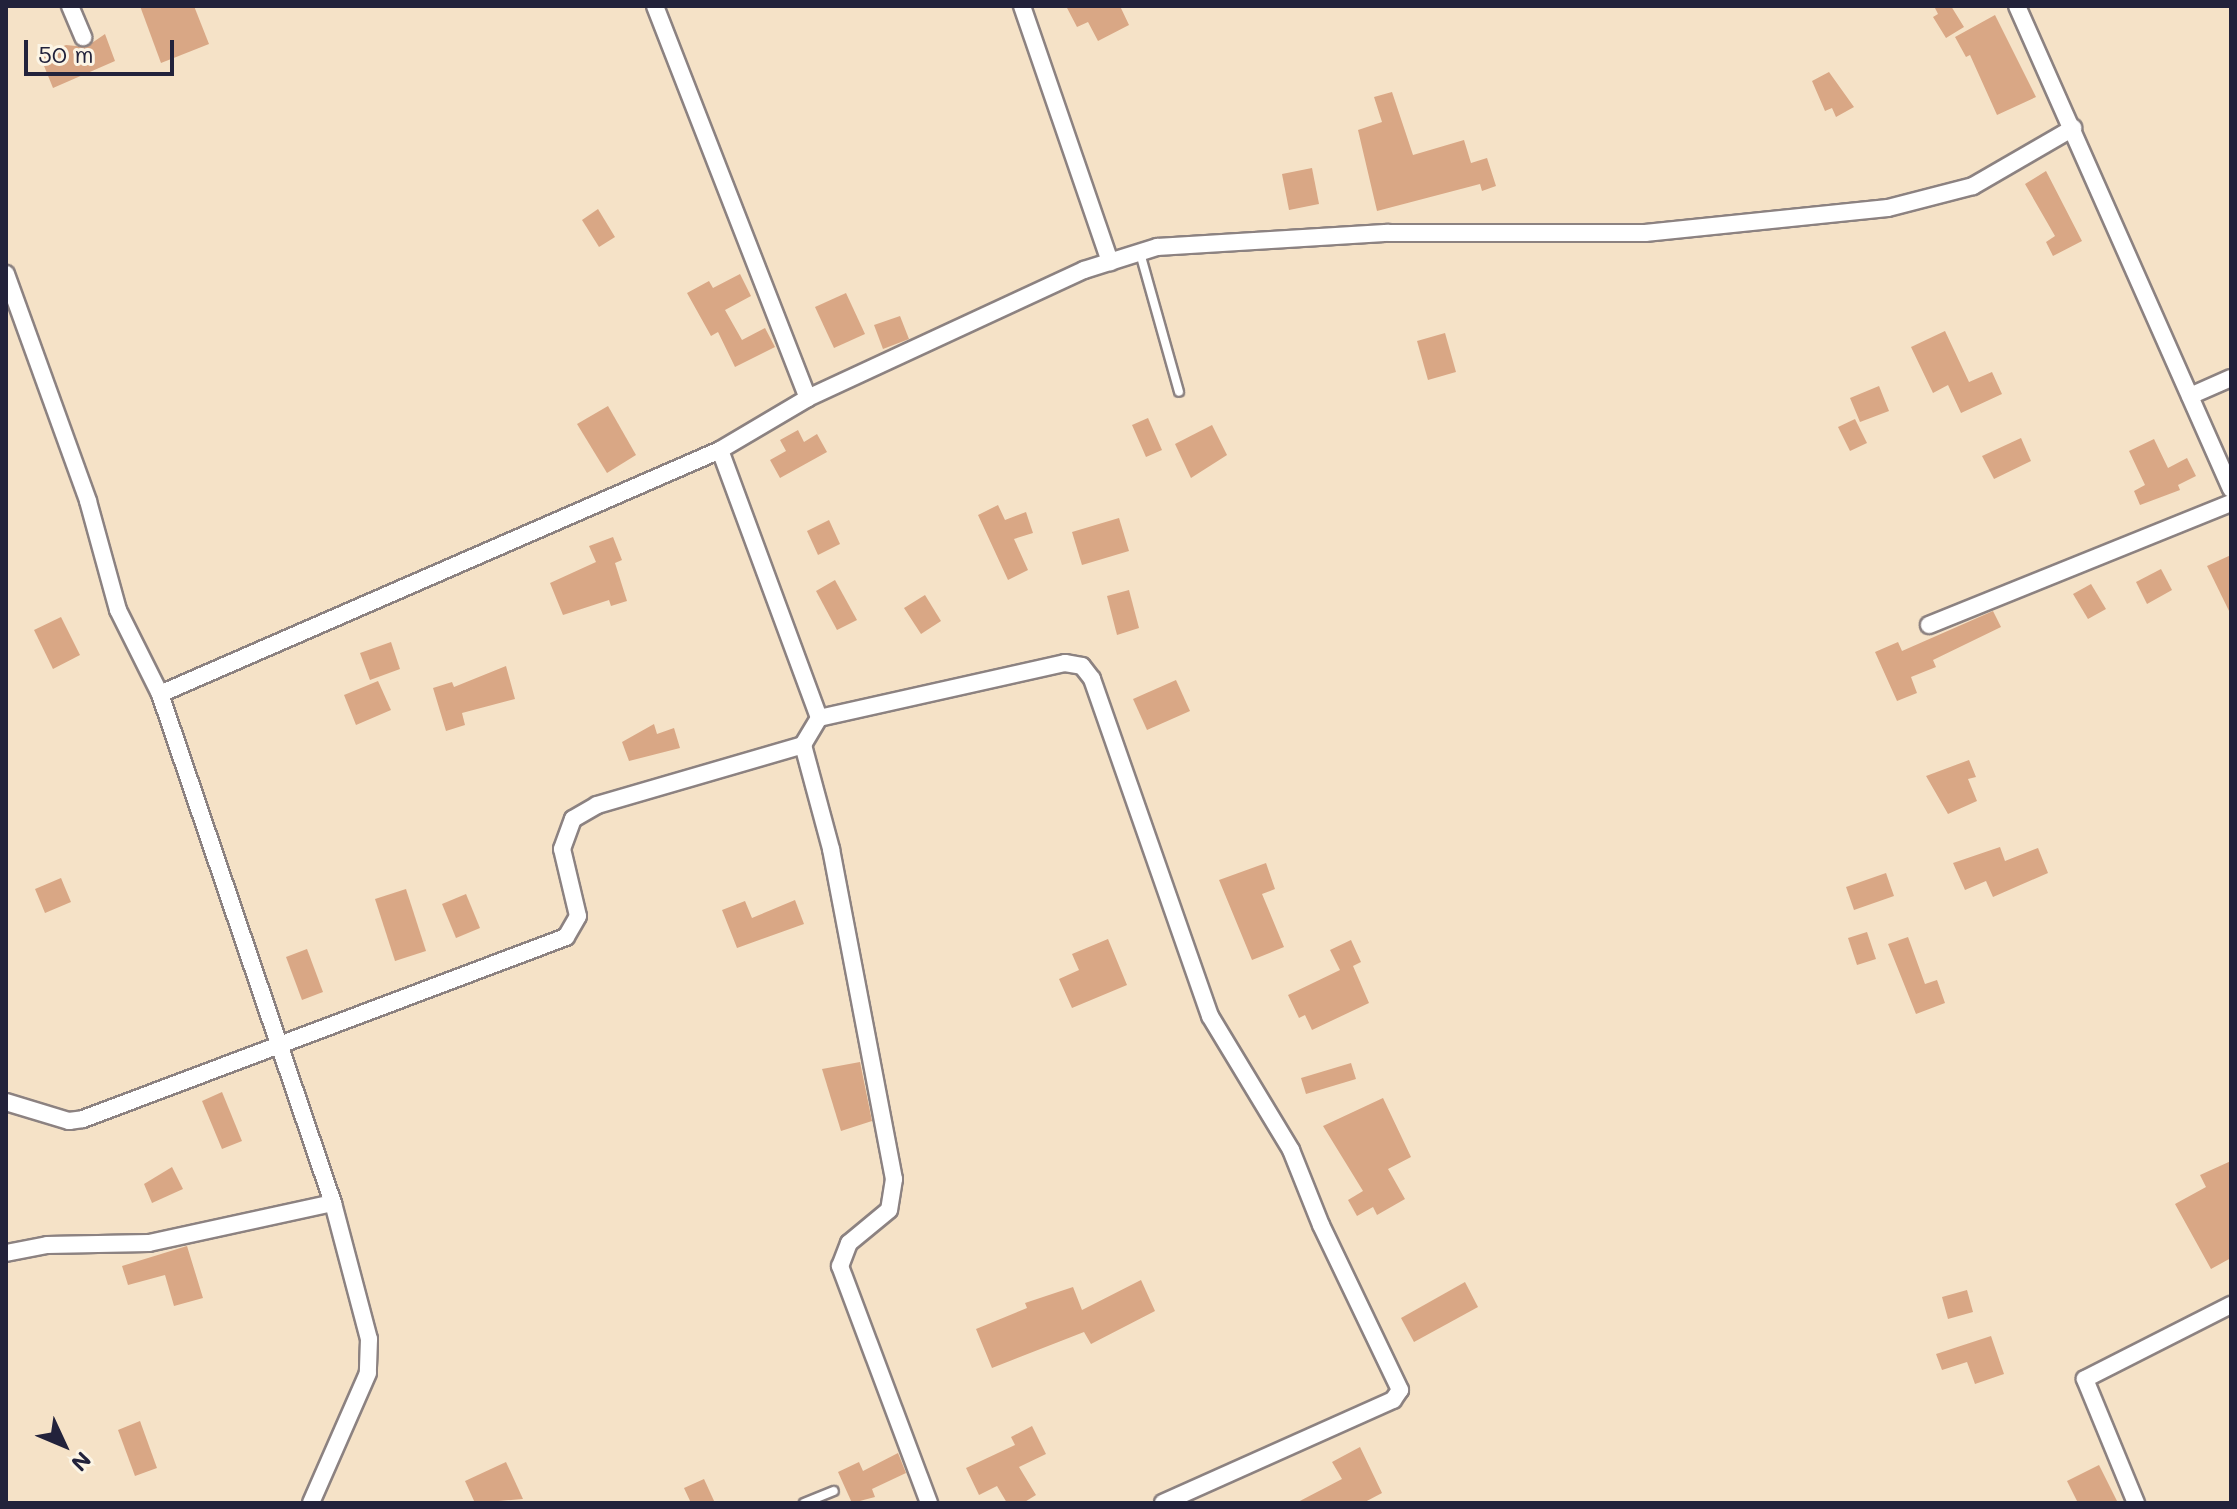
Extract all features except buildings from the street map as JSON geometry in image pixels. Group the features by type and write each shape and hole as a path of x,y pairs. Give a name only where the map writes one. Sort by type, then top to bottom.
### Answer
{"street":[{"path":"70,6 83,37"},
{"path":"655,6 808,398"},
{"path":"1022,6 1110,262"},
{"path":"2017,6 2231,489"},
{"path":"160,694 720,450 808,398 1110,262 1139,252 1170,245 1389,233 1645,233 1888,208 1973,186 2073,128"},
{"path":"6,274 88,501 118,610 160,694 333,1203 372,1356 311,1503"},
{"path":"2190,396 2231,378"},
{"path":"720,450 819,718"},
{"path":"1929,625 2231,503"},
{"path":"6,1102 69,1121 83,1119 566,937 578,916 562,849 573,819 597,805 803,745 819,718 1065,663 1082,666 1092,679 1210,1016 1291,1150 1321,1225 1400,1390 1393,1400 1163,1503"},
{"path":"803,745 831,849 894,1179 889,1210 849,1243 840,1266 929,1503"},
{"path":"6,1253 47,1245 149,1243 333,1203"},
{"path":"2136,1503 2085,1379 2231,1305"}],"lane":[{"path":"1139,252 1179,392"},
{"path":"804,1503 834,1491"}]}
